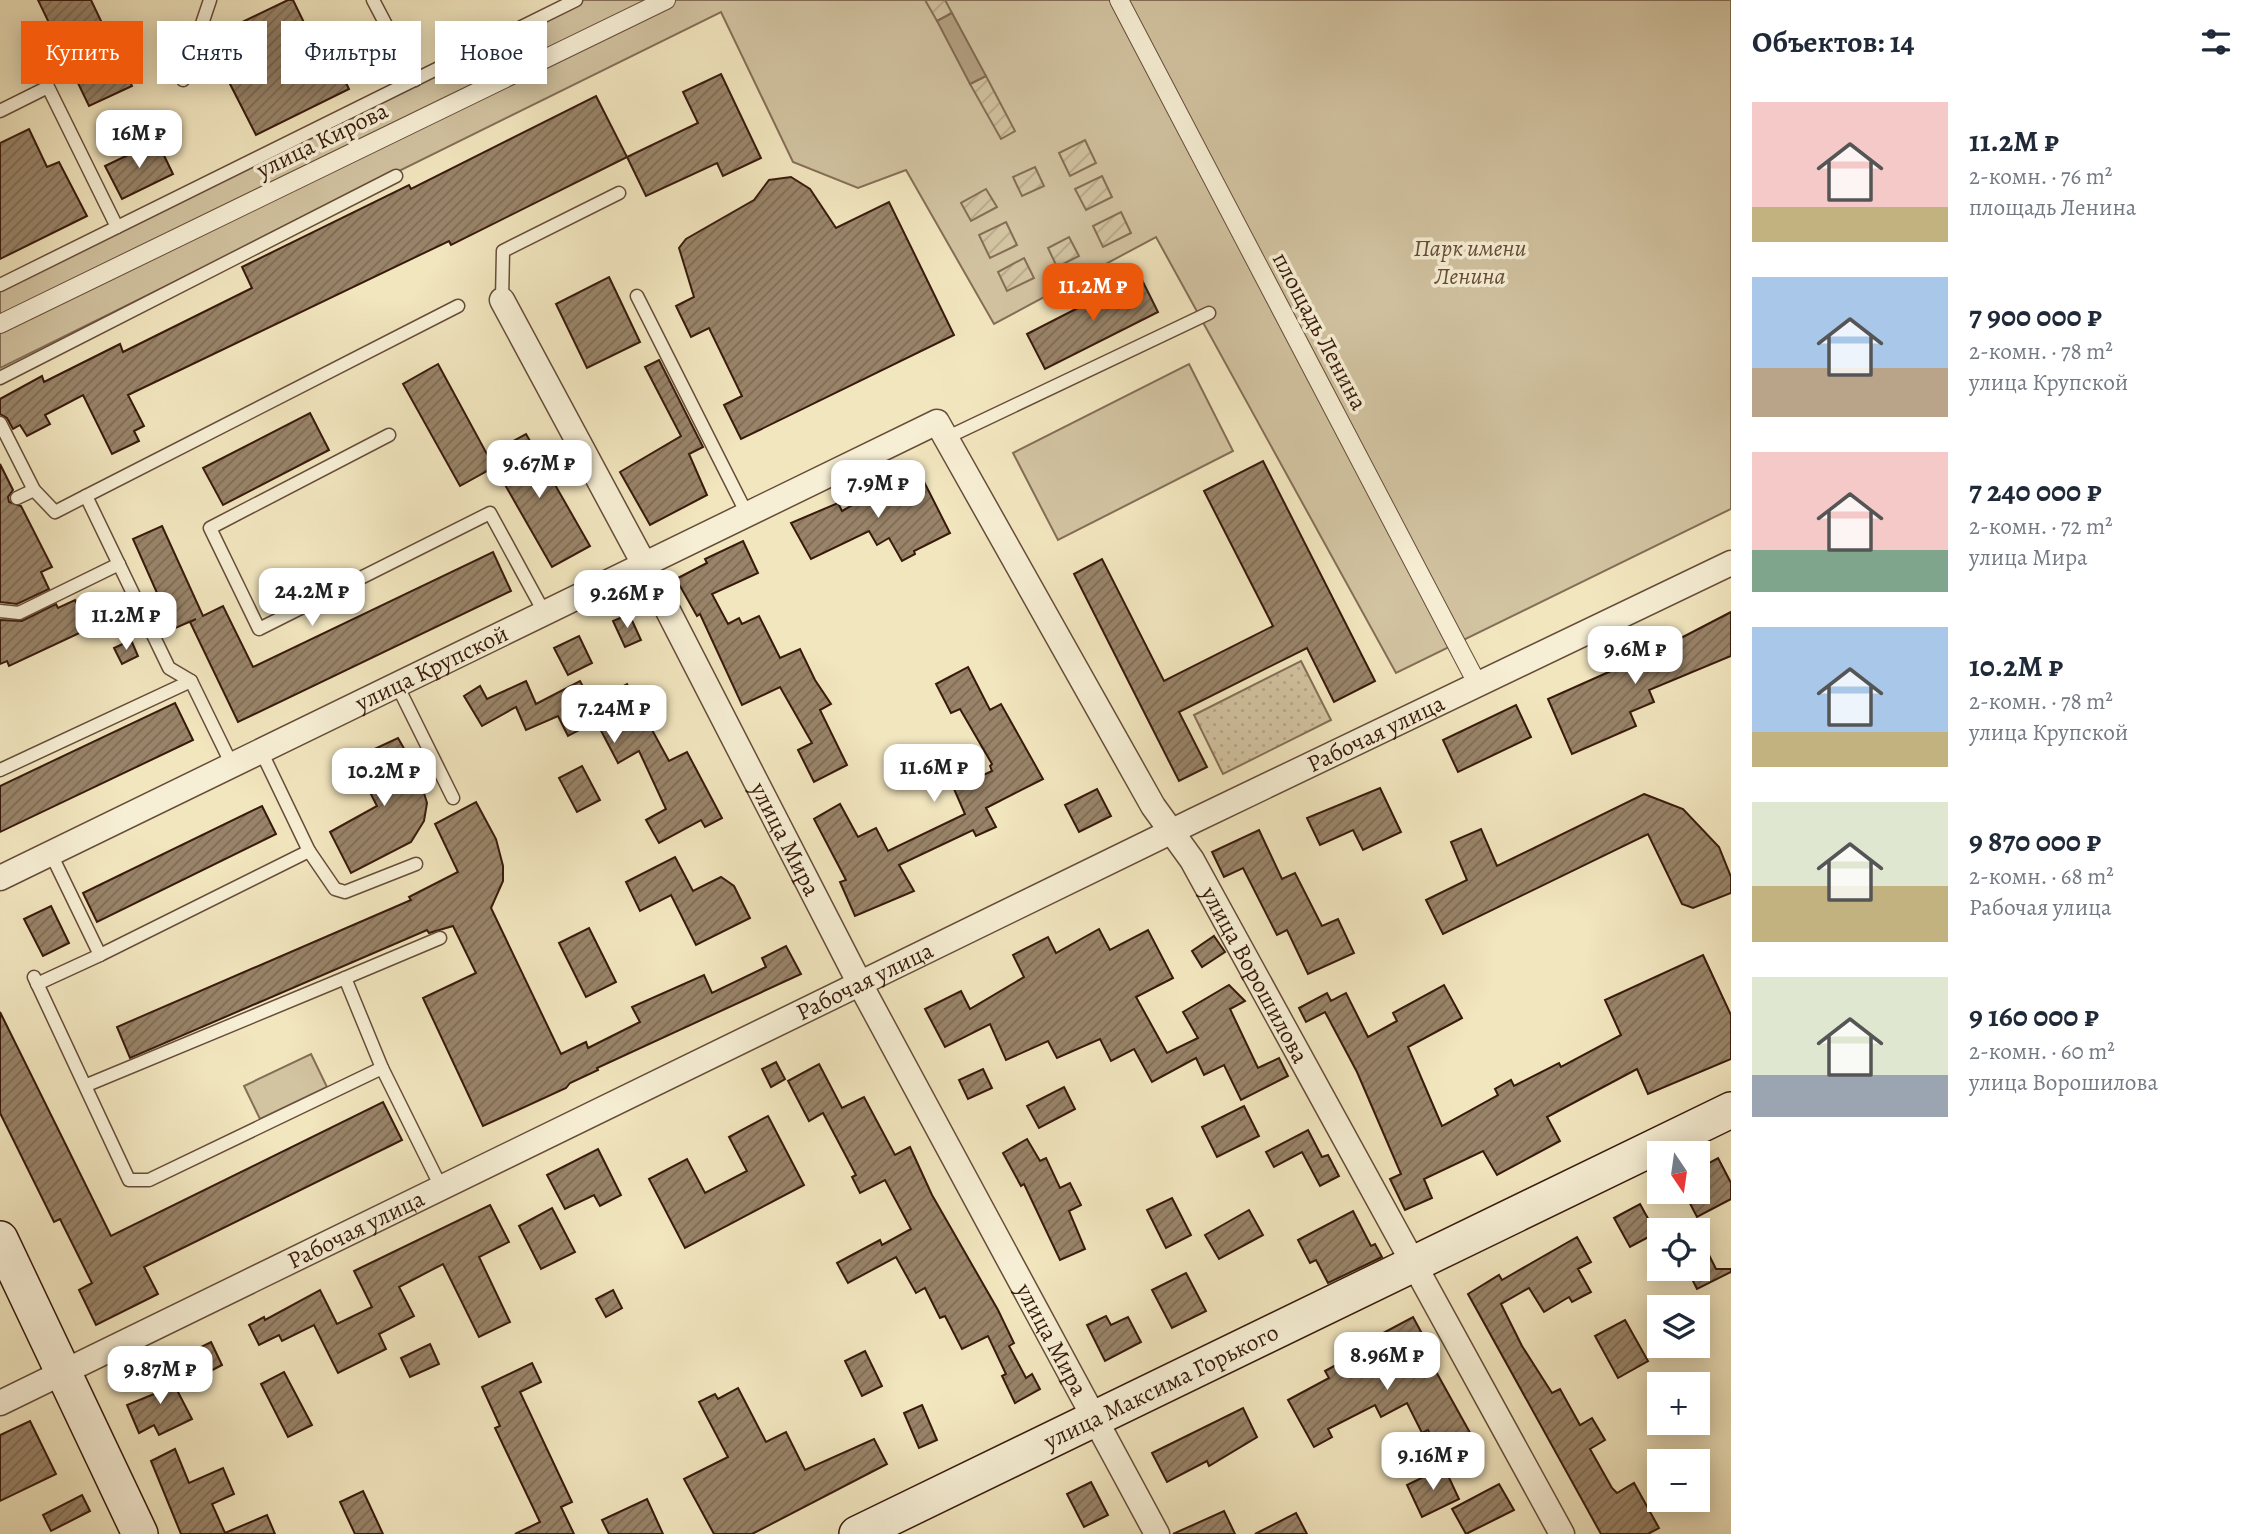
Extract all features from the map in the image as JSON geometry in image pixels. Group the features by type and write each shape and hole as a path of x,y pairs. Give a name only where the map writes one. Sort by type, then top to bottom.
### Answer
{"main road":[{"name":"улица Максима Горького","path":"857,1534 1731,1110"},
{"path":"0,1239 140,1534"}],"street":[{"name":"улица Кирова","path":"0,324 666,0"},
{"name":"площадь Ленина","path":"1119,0 1478,685"},
{"name":"улица Мира","path":"502,300 644,564 860,984 1157,1534"},
{"name":"улица Крупской","path":"0,878 747,514 943,429"},
{"name":"улица Ворошилова","path":"943,429 1153,806 1192,860 1562,1534"},
{"name":"Рабочая улица","path":"0,1403 1171,832 1731,564"}],"lane":[{"path":"203,21 210,0"},
{"path":"373,0 384,21"},
{"name":"улица Кирова","path":"421,77 576,0"},
{"name":"улица Кирова","path":"0,285 407,84"},
{"path":"0,111 48,87 117,227"},
{"path":"0,378 396,176"},
{"name":"улица Мира","path":"502,300 503,251 619,193"},
{"path":"637,296 747,514"},
{"path":"0,423 34,490 55,512 458,306"},
{"path":"943,429 1209,313"},
{"path":"388,435 210,528 259,629 490,513 544,612"},
{"path":"17,498 34,490"},
{"path":"86,496 169,668 191,681 232,765"},
{"path":"0,611 19,613 119,564"},
{"path":"0,771 191,681"},
{"path":"397,685 453,799"},
{"path":"261,751 309,851 335,889 345,892 416,864"},
{"path":"309,851 100,955 36,980 129,1180 149,1180 382,1068"},
{"path":"51,854 100,955"},
{"path":"87,1085 440,937"},
{"path":"345,978 382,1068 441,1187"}],"green space":[{"name":"Парк имени Ленина","path":"579,0 1731,0 1731,509 1396,673 1156,237 994,324 906,170 858,188 793,162 721,12 0,368 0,291 412,84 421,84 421,79 435,72 435,84 547,84 547,21 537,21"},
{"path":"925,0 945,0 952,13 937,21"},
{"path":"986,76 1015,131 1001,139 970,84"},
{"path":"1085,140 1096,163 1070,176 1059,153"},
{"path":"1035,167 1044,186 1022,196 1013,177"},
{"path":"1102,176 1112,197 1086,210 1075,189"},
{"path":"986,189 997,207 971,221 961,203"},
{"path":"1121,212 1131,233 1103,247 1093,226"},
{"path":"1006,222 1017,245 990,258 979,235"},
{"path":"1069,237 1079,256 1057,267 1048,248"},
{"path":"1024,258 1034,278 1007,291 998,272"},
{"path":"1189,364 1233,451 1058,540 1013,453"},
{"path":"1301,661 1331,720 1223,774 1194,715"},
{"path":"311,1054 327,1087 260,1119 244,1086"}],"shaded area":[{"path":"952,13 986,76 970,84 937,21"}],"building":[{"path":"38,0 91,0 101,21 48,21"},
{"path":"293,0 303,21 281,21 281,84 347,84 349,89 256,135 230,84 267,84 267,21 244,21"},
{"path":"721,74 761,158 723,176 717,163 646,196 627,157 698,123 683,92"},
{"path":"78,84 131,84 132,86 89,106"},
{"path":"596,96 627,157 451,245 449,241 128,395 144,426 134,431 139,441 112,454 83,395 45,415 50,424 27,436 20,425 13,429 7,418 0,414 0,399 42,376 44,382 120,344 123,352 252,288 242,267 409,185 411,189"},
{"path":"29,129 47,167 59,162 87,216 0,259 0,143"},
{"path":"157,141 173,174 122,199 105,166"},
{"path":"791,177 810,189 836,228 889,202 954,335 741,439 724,405 742,396 709,328 691,337 676,306 694,297 679,248 686,239 754,200 769,180"},
{"path":"1140,276 1158,312 1045,369 1027,334"},
{"path":"609,277 640,342 587,368 556,304"},
{"path":"659,360 703,447 689,454 707,495 650,525 620,472 681,436 645,367"},
{"path":"438,364 494,467 460,486 403,384"},
{"path":"310,413 329,450 223,505 203,468"},
{"path":"526,434 590,546 552,567 488,455"},
{"path":"1263,461 1375,681 1334,702 1307,648 1179,712 1207,767 1179,781 1074,574 1102,559 1164,681 1273,626 1204,491"},
{"path":"0,464 13,490 8,497 9,502 21,506 52,567 41,572 49,589 17,604 0,602"},
{"path":"917,468 950,533 914,551 915,554 902,561 889,538 877,545 869,531 811,559 791,523 838,503 842,511"},
{"path":"162,526 203,616 223,606 253,667 493,552 511,591 238,722 190,622 196,619 173,629 133,539"},
{"path":"743,541 758,573 712,594 728,624 739,618 742,624 759,616 780,658 800,649 815,680 831,704 820,710 847,765 814,782 798,750 812,743 780,687 742,705 700,614 697,616 676,579 707,563 705,559"},
{"path":"75,600 88,629 9,666 7,661 0,664 0,620 22,621 56,604 58,608"},
{"path":"1731,612 1731,656 1649,690 1654,702 1630,712 1636,726 1572,754 1548,699 1656,651"},
{"path":"629,614 641,640 625,647 613,621"},
{"path":"579,636 592,663 568,675 554,648"},
{"path":"131,640 138,656 122,664 114,648"},
{"path":"968,667 990,710 1001,704 1043,779 986,808 996,827 976,836 973,830 899,865 914,891 855,916 840,882 846,880 814,819 840,804 858,837 876,828 888,851 965,814 954,789 992,771 992,764 960,709 951,713 936,684"},
{"path":"526,681 536,704 580,681 592,703 627,684 669,761 687,752 722,818 705,827 701,820 659,843 646,820 666,809 639,751 618,763 596,721 568,736 558,716 526,730 516,707 482,726 464,696 480,686 487,699"},
{"path":"175,703 193,740 0,832 0,786"},
{"path":"1516,705 1531,737 1458,772 1443,740"},
{"path":"398,738 418,773 427,803 424,821 411,842 351,873 330,832 377,806 353,759"},
{"path":"582,766 600,800 577,812 559,778"},
{"path":"1380,788 1401,832 1363,850 1353,830 1320,845 1307,818"},
{"path":"1097,789 1111,816 1079,832 1065,805"},
{"path":"1644,794 1683,809 1719,847 1731,877 1731,893 1693,908 1682,904 1648,834 1443,934 1426,900 1467,880 1451,842 1481,829 1497,866"},
{"path":"476,802 496,839 503,866 503,881 491,908 561,1054 586,1042 588,1048 640,1022 632,1007 704,975 712,993 766,967 762,958 786,946 801,974 597,1068 598,1070 570,1083 566,1088 483,1126 423,998 476,973 453,926 429,933 427,930 130,1058 117,1027 411,900 409,897 458,872 435,824"},
{"path":"262,806 276,834 97,922 83,893"},
{"path":"1259,830 1282,879 1295,873 1322,926 1338,919 1354,953 1308,974 1287,930 1277,935 1243,868 1224,877 1212,852"},
{"path":"675,857 693,891 721,877 734,886 750,918 696,945 671,895 640,911 626,882"},
{"path":"51,906 69,943 43,956 24,919"},
{"path":"589,928 616,982 586,997 559,943"},
{"path":"1099,929 1110,950 1148,930 1173,978 1136,997 1167,1053 1198,1038 1183,1012 1229,985 1245,1001 1230,1009 1258,1068 1279,1058 1288,1076 1241,1100 1224,1065 1204,1075 1196,1058 1152,1082 1134,1049 1111,1061 1100,1039 1057,1058 1048,1041 1006,1060 990,1024 945,1047 925,1009 961,991 970,1009 1024,977 1013,955 1048,937 1056,953"},
{"path":"1214,936 1225,952 1202,967 1192,951"},
{"path":"1703,955 1731,1015 1731,1059 1648,1094 1637,1069 1547,1117 1560,1141 1497,1175 1483,1151 1424,1179 1432,1198 1405,1210 1390,1179 1401,1174 1357,1072 1325,1012 1306,1022 1299,1008 1327,993 1331,1001 1346,993 1368,1037 1397,1021 1393,1013 1444,985 1462,1018 1408,1047 1442,1126 1498,1095 1495,1089 1511,1080 1514,1086 1559,1063 1561,1067 1621,1035 1605,1000"},
{"path":"0,1012 111,1236 383,1102 402,1140 144,1267 158,1294 96,1325 79,1290 92,1283 60,1219 54,1222 0,1113"},
{"path":"776,1062 785,1079 771,1087 762,1069"},
{"path":"819,1064 842,1108 864,1097 895,1155 910,1147 932,1195 998,1310 1014,1343 1009,1346 1026,1378 1032,1374 1040,1389 1015,1403 1002,1376 1006,1374 988,1336 962,1349 945,1316 940,1318 925,1288 916,1293 896,1257 848,1283 837,1263 880,1240 882,1245 911,1229 885,1180 860,1193 852,1177 856,1175 823,1113 809,1121 788,1081"},
{"path":"983,1069 992,1088 968,1099 959,1080"},
{"path":"1064,1087 1075,1109 1039,1128 1027,1106"},
{"path":"1244,1106 1259,1136 1217,1157 1202,1127"},
{"path":"768,1116 804,1185 685,1248 649,1179 687,1159 705,1193 747,1171 729,1137"},
{"path":"1308,1130 1322,1157 1328,1155 1339,1176 1320,1186 1302,1152 1274,1167 1266,1152"},
{"path":"1027,1139 1040,1161 1046,1158 1060,1188 1070,1183 1081,1205 1069,1211 1085,1249 1060,1260 1024,1184 1021,1186 1003,1153"},
{"path":"598,1149 621,1195 600,1206 594,1195 565,1209 547,1175"},
{"path":"1718,1158 1731,1183 1731,1199 1697,1217 1690,1204 1710,1204 1710,1162"},
{"path":"1172,1198 1191,1235 1166,1248 1147,1210"},
{"path":"1640,1204 1648,1218 1647,1238 1630,1247 1614,1218"},
{"path":"490,1205 509,1242 479,1257 510,1322 479,1337 443,1264 399,1287 414,1316 379,1334 386,1349 338,1373 314,1325 282,1341 279,1335 259,1345 249,1325 264,1317 265,1320 320,1290 337,1324 372,1307 354,1271"},
{"path":"552,1208 575,1252 541,1269 519,1226"},
{"path":"1249,1210 1263,1235 1219,1259 1205,1235"},
{"path":"1353,1211 1371,1246 1375,1244 1382,1257 1328,1283 1316,1260 1310,1263 1298,1240"},
{"path":"1577,1237 1591,1262 1578,1269 1591,1292 1572,1302 1569,1297 1544,1312 1529,1288 1501,1304 1522,1346 1552,1393 1560,1389 1580,1425 1592,1418 1605,1440 1590,1449 1612,1488 1617,1493 1634,1483 1647,1506 1647,1512 1650,1512 1659,1528 1648,1534 1601,1534 1468,1294 1499,1275 1502,1280"},
{"path":"1710,1257 1716,1269 1731,1269 1731,1272 1697,1289 1693,1281 1710,1281"},
{"path":"1186,1273 1206,1311 1172,1328 1152,1290"},
{"path":"613,1290 622,1308 606,1317 596,1299"},
{"path":"1106,1316 1111,1325 1128,1317 1141,1342 1105,1361 1087,1325"},
{"path":"1413,1317 1434,1356 1429,1359 1478,1447 1446,1465 1428,1430 1422,1433 1407,1403 1381,1417 1375,1405 1328,1429 1332,1437 1314,1447 1288,1400 1329,1378 1325,1371 1375,1344 1372,1339"},
{"path":"1625,1320 1648,1361 1618,1378 1595,1336"},
{"path":"211,1342 222,1365 205,1374 193,1351"},
{"path":"430,1344 439,1364 410,1377 401,1358"},
{"path":"865,1351 882,1386 862,1396 845,1361"},
{"path":"532,1363 541,1382 520,1392 572,1502 561,1507 574,1534 515,1534 540,1522 495,1428 500,1426 482,1387"},
{"path":"164,1365 192,1419 159,1435 154,1425 139,1433 127,1405 159,1392 149,1373"},
{"path":"284,1372 312,1425 288,1437 261,1384"},
{"path":"738,1388 766,1442 786,1432 805,1470 874,1439 887,1464 752,1534 714,1534 684,1479 728,1457 699,1402 715,1394 718,1399"},
{"path":"922,1405 937,1440 919,1448 904,1413"},
{"path":"1243,1408 1257,1437 1209,1466 1207,1461 1167,1482 1152,1453"},
{"path":"30,1421 56,1474 0,1501 0,1435"},
{"path":"175,1449 189,1483 223,1468 234,1494 212,1504 225,1533 267,1515 275,1534 181,1534 151,1461"},
{"path":"1444,1467 1459,1499 1422,1517 1407,1485"},
{"path":"1091,1482 1108,1515 1084,1527 1067,1494"},
{"path":"1499,1484 1514,1510 1466,1534 1452,1509"},
{"path":"363,1491 383,1534 355,1534 340,1502"},
{"path":"82,1495 90,1511 51,1531 43,1515"},
{"path":"647,1499 663,1534 609,1534 602,1520"},
{"path":"1224,1511 1235,1534 1173,1534"},
{"path":"1296,1513 1307,1534 1255,1534"}]}
